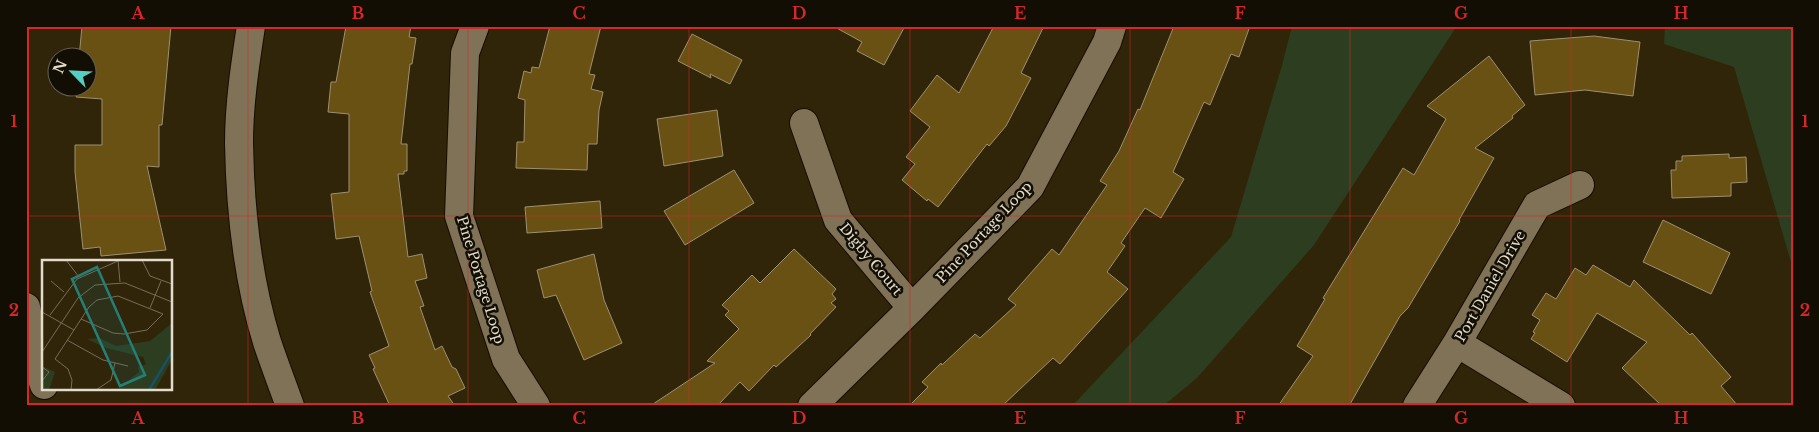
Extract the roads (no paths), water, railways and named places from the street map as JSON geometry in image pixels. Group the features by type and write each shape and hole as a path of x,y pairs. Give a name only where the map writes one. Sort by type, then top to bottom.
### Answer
{"street":[{"path":"251,26 244,73 239,142 242,205 252,275 266,341 290,406"},
{"name":"Pine Portage Loop","path":"475,26 465,53 459,216 506,359 536,406"},
{"name":"Pine Portage Loop","path":"812,406 912,308 1030,187 1107,42 1112,26"},
{"name":"Digby Court","path":"804,124 838,220 912,308"},
{"name":"Port Daniel Drive","path":"1417,406 1457,343 1538,205 1580,185"},
{"path":"27,315 42,381"},
{"path":"1457,343 1561,406"},
{"path":"45,390 50,406"}]}
